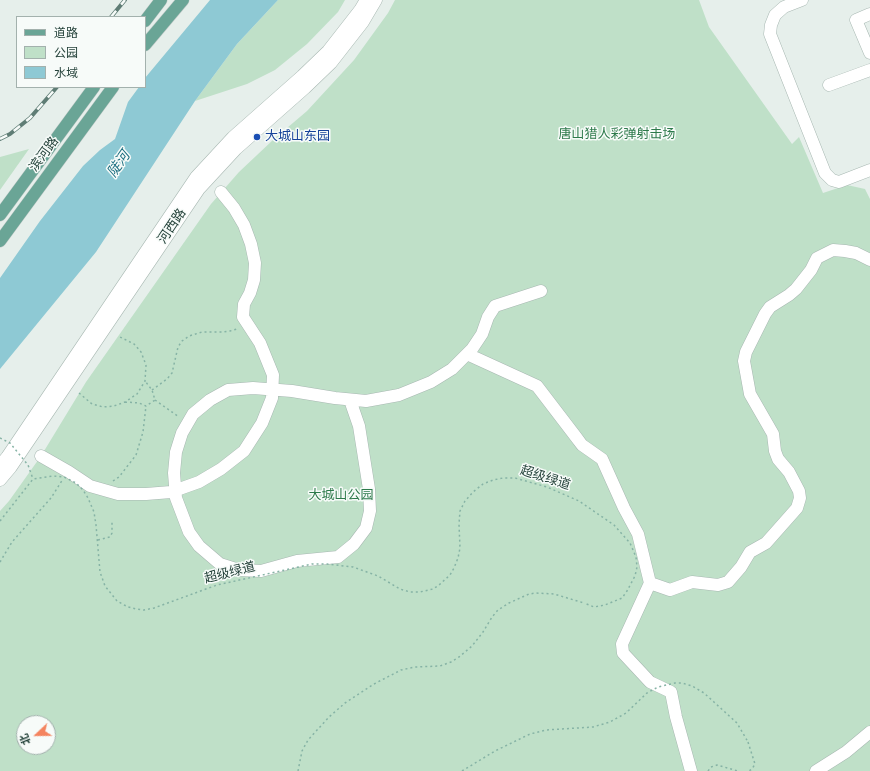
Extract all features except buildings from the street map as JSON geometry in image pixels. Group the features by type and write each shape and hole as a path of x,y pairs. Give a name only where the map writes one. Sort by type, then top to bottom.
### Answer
{"main road":[{"path":"146,20 161,0"},
{"path":"146,44 183,0"},
{"name":"滨河路","path":"0,215 93,88"},
{"name":"滨河路","path":"0,241 77,134 112,88"}],"street":[{"name":"河西路","path":"0,466 196,177 233,137 328,51 366,0"},
{"name":"河西路","path":"0,480 11,467 199,189 236,149 331,63 363,22 376,0"},
{"path":"802,0 784,8 775,16 771,25 770,34 825,173 832,180 839,182 870,170"},
{"path":"870,14 856,20 870,53"},
{"path":"829,85 870,70"},
{"path":"41,456 90,486 118,494 172,492 199,482 221,469 244,451 262,423 272,398 273,375 260,343 243,317 244,304 250,293 254,280 255,263 251,244 244,225 234,208 221,192"},
{"path":"650,583 670,590 692,582 718,585 728,582 741,567 750,552 766,543 797,508 800,498 799,490 789,472 778,459 775,451 773,434 750,394 744,361 746,352 770,307 789,295 796,288 811,270 817,258 826,252 833,250 856,253 870,260"},
{"path":"350,400 359,426 367,468 370,511 366,528 354,544 338,557 297,561 261,571 239,570 220,564 199,546 188,532 176,498 174,473 176,452 182,433 193,414 210,400 228,390 254,388 292,391 334,398 366,401 399,395 431,382 452,369 467,354 482,334 488,317 495,306 541,291"},
{"path":"467,354 537,386 582,445 602,459 624,508 638,534 650,583 622,644 623,653 650,682 671,692 690,771"},
{"path":"816,771 846,752 870,732"}],"path":[{"path":"152,390 167,379 172,373 178,347 182,341 189,336 202,332 230,332 248,324"},
{"path":"79,393 92,404 103,407 114,406 126,402 137,394 145,381 146,365 140,352 134,344 118,336"},
{"path":"145,381 152,390 155,400 188,423"},
{"path":"102,489 119,477 136,455 143,432 146,406 155,400"},
{"path":"126,402 139,403 146,406"},
{"path":"0,438 10,443 28,465 33,479 0,521"},
{"path":"0,562 12,542 50,498 69,472"},
{"name":"超级绿道","path":"33,479 53,476 64,477 76,483 88,498 94,512 100,572 105,586 117,601 128,607 144,610 154,608 216,585 312,564 340,564 352,567 378,576 400,589 410,592 420,592 433,589 439,586 450,575 458,558 460,548 460,511 465,501 472,492 483,484 503,478 516,478 547,487 579,501 614,525 630,543 636,557 637,566 635,576 622,598 605,605 594,607 554,594 536,593 517,598 498,610 472,646 451,662 440,666 415,667 401,670 374,684 345,703 329,717 308,740 302,751 298,771"},
{"path":"98,540 110,537 112,533 112,522"},
{"path":"462,771 495,751 530,734 546,730 593,727 610,722 626,713 647,693 658,687 682,683 692,686 704,693 738,723 746,736 754,759 755,764 749,771"},
{"path":"708,771 711,767 717,765 738,771"}],"green space":[{"path":"278,0 345,0 338,12 307,44 275,70 247,84 195,101 237,44"},
{"name":"大城山公园","path":"395,0 699,0 709,27 792,144 799,137 823,193 847,185 865,189 870,199 870,771 0,771 0,511 9,501 41,456 86,382 211,204 239,172 307,111 354,60 388,13"},
{"path":"29,149 0,190 0,157"}],"water":[{"name":"陡河","path":"210,0 278,0 237,44 195,101 96,252 0,369 0,278 40,221 83,166 100,150 115,139 128,102 138,88 146,88 146,77"}],"railway":[{"path":"112,16 125,0"},
{"path":"0,139 10,134 30,118 56,88"}],"place":[{"name":"大城山东园","path":"257,137"}],"park label":[{"name":"唐山猎人彩弹射击场","path":"617,135"}]}
